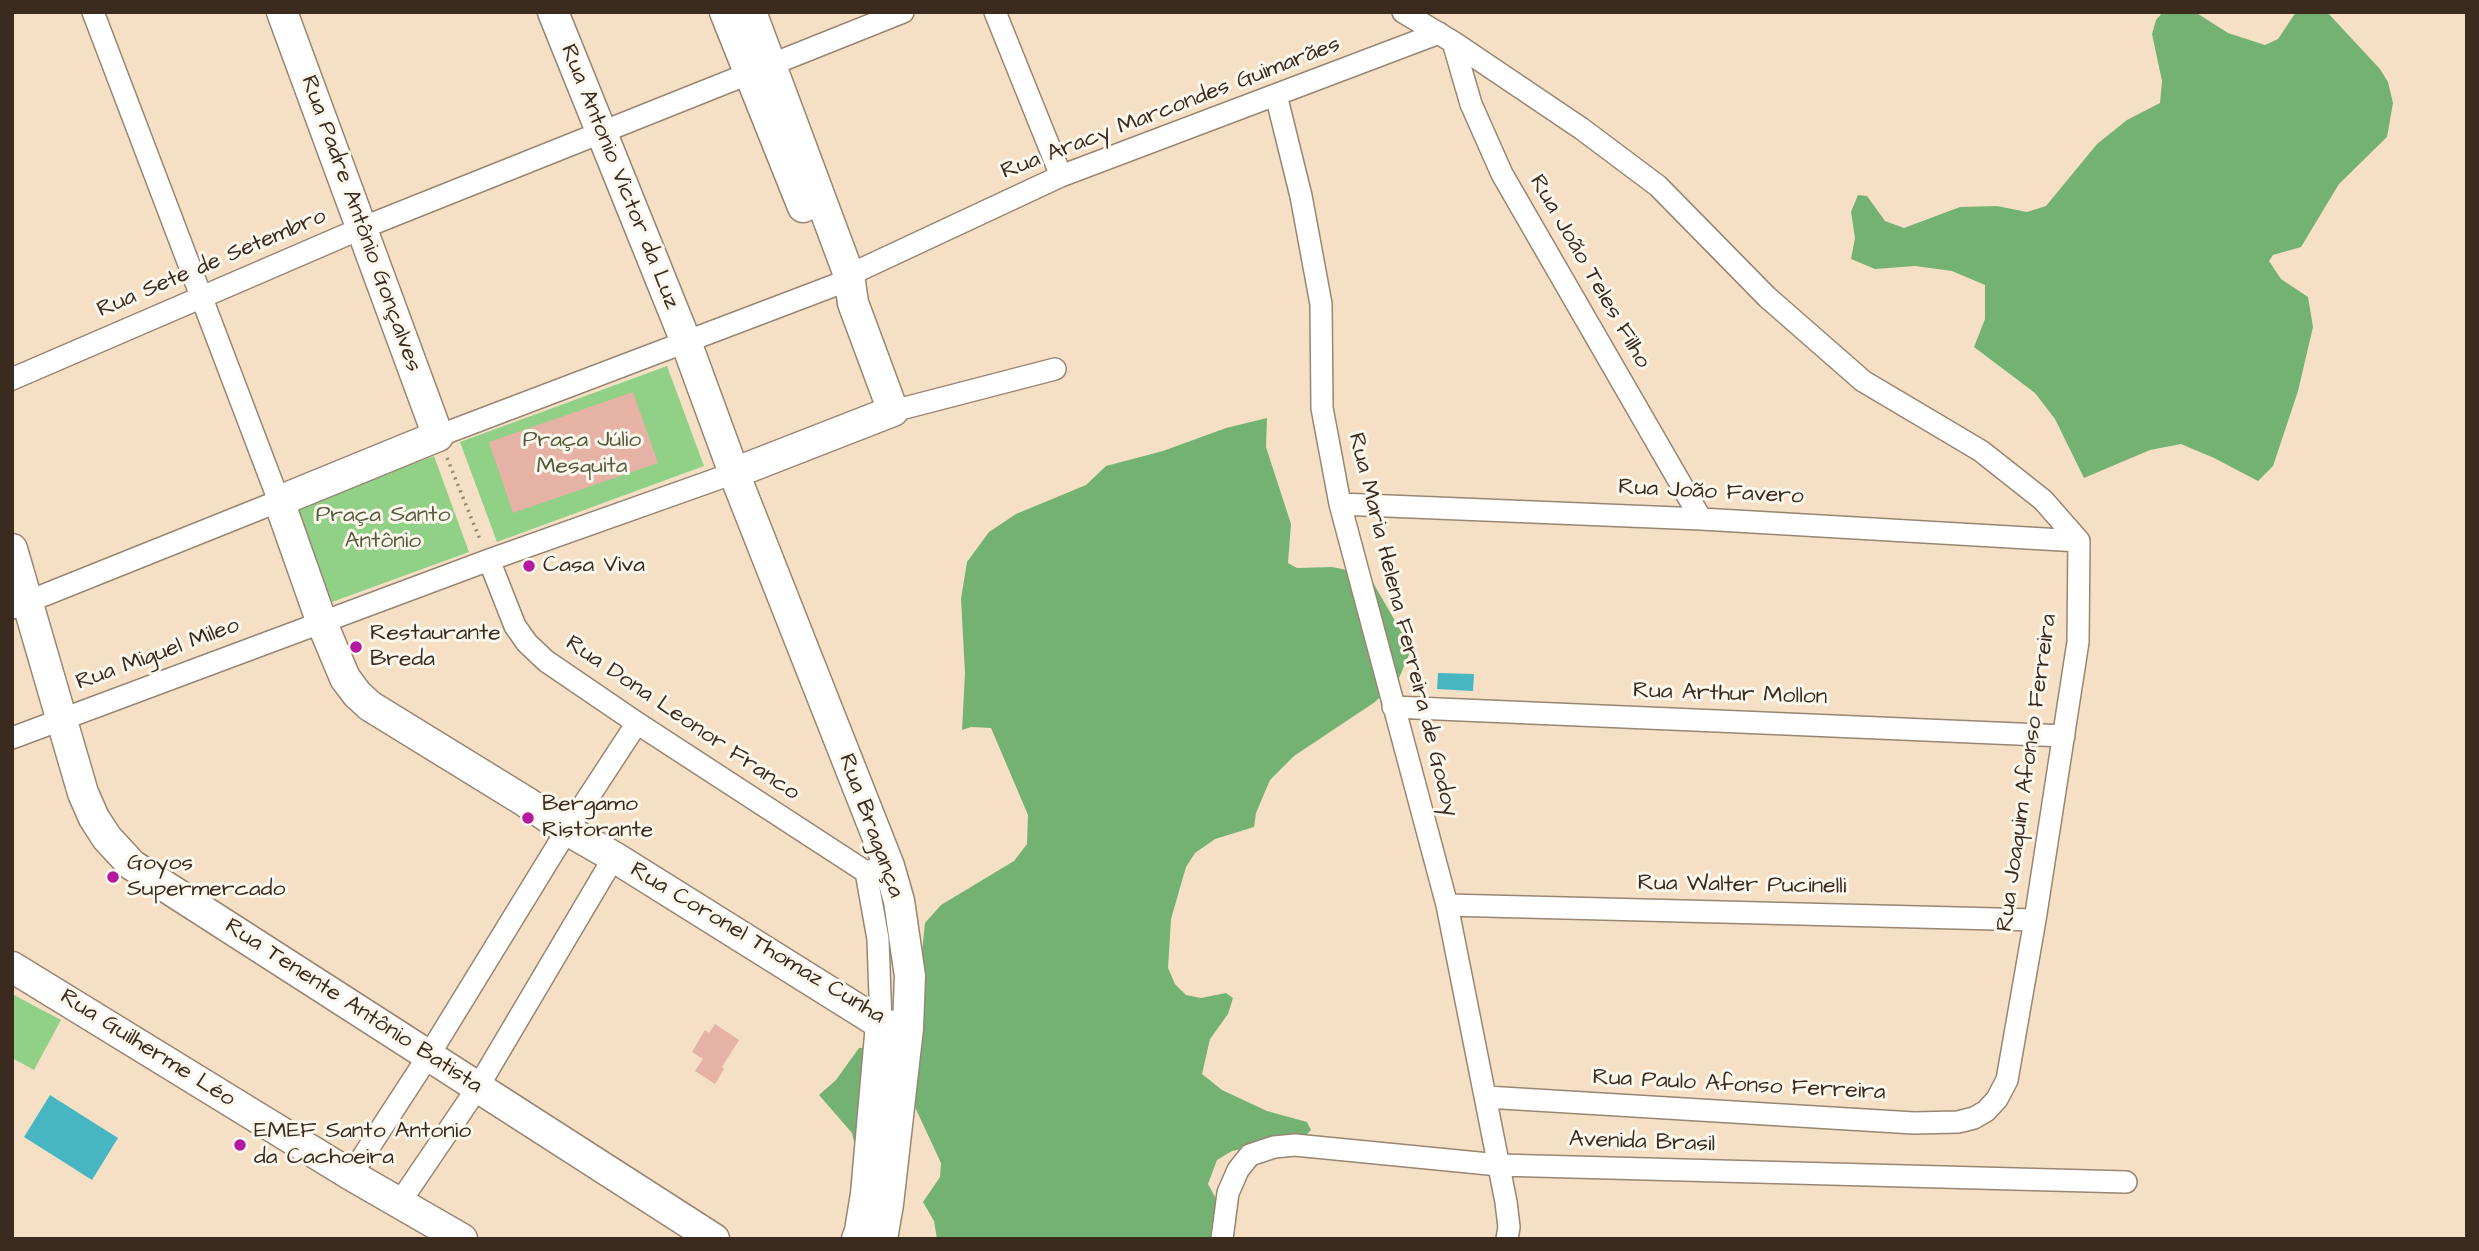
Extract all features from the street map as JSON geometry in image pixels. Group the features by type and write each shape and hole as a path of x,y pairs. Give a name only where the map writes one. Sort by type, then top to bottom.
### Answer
{"street":[{"path":"93,12 279,501 322,623 734,473 893,411 1055,369"},
{"name":"Rua Padre Antônio Gonçalves","path":"282,12 438,436"},
{"name":"Rua Antonio Victor da Luz","path":"553,12 686,342"},
{"path":"725,12 760,70 847,287 893,411"},
{"path":"751,12 760,70"},
{"name":"Rua Sete de Setembro","path":"12,379 362,228 903,12"},
{"path":"995,12 1061,176"},
{"path":"1403,12 1446,37 1582,130 1658,186 1767,297 1863,381 1981,452 2043,500 2079,541"},
{"name":"Rua Aracy Marcondes Guimarães","path":"686,342 847,287 1061,176 1276,95 1446,37"},
{"name":"Rua João Teles Filho","path":"1446,37 1471,104 1503,174 1701,519"},
{"name":"Rua Maria Helena Ferreira de Godoy","path":"1276,95 1301,196 1321,304 1322,408 1340,504 1447,905 1506,1202 1509,1227 1507,1239"},
{"path":"20,605 438,436 686,342 734,473"},
{"name":"Rua Bragança","path":"734,473 906,942 910,976 894,1026 857,1239"},
{"name":"Rua João Favero","path":"1340,504 1701,519 2079,541"},
{"name":"Rua Joaquim Afonso Ferreira","path":"1986,1111 1997,1099 2007,1080 2035,920 2078,642 2079,541"},
{"name":"Rua Tenente Antônio Batista","path":"12,549 20,605 83,793 107,838 132,865 714,1239"},
{"name":"Rua Dona Leonor Franco","path":"489,560 515,626 527,643 546,660 637,723 877,869"},
{"name":"Rua Miguel Mileo","path":"12,738 322,623"},
{"name":"Rua Coronel Thomaz Cunha","path":"322,623 345,678 370,706 527,802 567,830 894,1026"},
{"name":"Rua Arthur Mollon","path":"1393,707 2064,736"},
{"path":"351,1175 637,723"},
{"path":"400,1202 478,1087 614,857"},
{"name":"Rua Walter Pucinelli","path":"1447,905 2035,920"},
{"name":"Rua Guilherme Léo","path":"12,967 351,1175 461,1239"},
{"name":"Rua Bragança","path":"882,1239 894,1026"},
{"name":"Rua Paulo Afonso Ferreira","path":"1486,1097 1914,1123 1958,1122 1974,1118 1986,1111"},
{"name":"Avenida Brasil","path":"1222,1239 1228,1193 1238,1170 1250,1155 1274,1147 1324,1146 1499,1165 2126,1182"}],"path":[{"path":"438,436 489,560"}],"green space":[{"path":"2163,12 2195,12 2228,33 2265,45 2278,39 2296,12 2327,12 2380,69 2388,82 2393,103 2387,137 2339,184 2301,247 2273,255 2269,261 2281,279 2308,297 2313,327 2298,391 2273,466 2258,481 2181,444 2150,450 2084,478 2055,419 2035,393 1974,347 1985,319 1985,285 1952,271 1915,266 1875,269 1851,259 1855,238 1851,212 1858,195 1867,196 1885,221 1904,228 1960,207 1997,206 2027,212 2046,206 2097,144 2127,120 2160,103 2162,81 2152,34 2156,20"},
{"name":"Praça Júlio Mesquita","path":"667,366 704,466 497,542 460,442"},
{"path":"1267,418 1266,447 1291,524 1288,563 1297,568 1332,567 1368,574 1402,633 1413,645 1399,678 1375,702 1294,756 1270,780 1256,813 1254,827 1215,839 1195,853 1186,867 1171,919 1168,968 1175,984 1186,995 1201,998 1226,993 1233,998 1228,1014 1210,1039 1202,1074 1222,1090 1267,1111 1307,1122 1311,1130 1304,1137 1232,1151 1217,1160 1208,1184 1219,1204 1220,1216 1211,1239 937,1239 934,1221 923,1202 940,1177 941,1163 907,1090 863,1182 852,1133 819,1095 836,1080 859,1048 903,1046 913,1039 925,923 941,905 1014,861 1027,844 1028,815 991,728 971,727 962,730 965,673 961,599 967,562 989,532 1016,514 1086,485 1106,466 1163,451 1226,428"},
{"name":"Praça Santo Antônio","path":"434,456 469,552 332,602 297,506"},
{"path":"12,994 61,1020 34,1070 12,1058"}],"water":[{"path":"1438,673 1474,674 1473,691 1437,689"},
{"path":"50,1095 118,1138 92,1180 24,1137"}],"building":[{"path":"633,392 658,463 513,513 489,442"},
{"path":"715,1024 739,1040 715,1084 695,1071 703,1059 692,1052 705,1030 709,1033"}],"place":[{"name":"Casa Viva","path":"529,566"},
{"name":"Restaurante Breda","path":"356,647"},
{"name":"Bergamo Ristorante","path":"528,818"},
{"name":"Goyos Supermercado","path":"113,877"},
{"name":"EMEF Santo Antonio da Cachoeira","path":"240,1145"}]}
